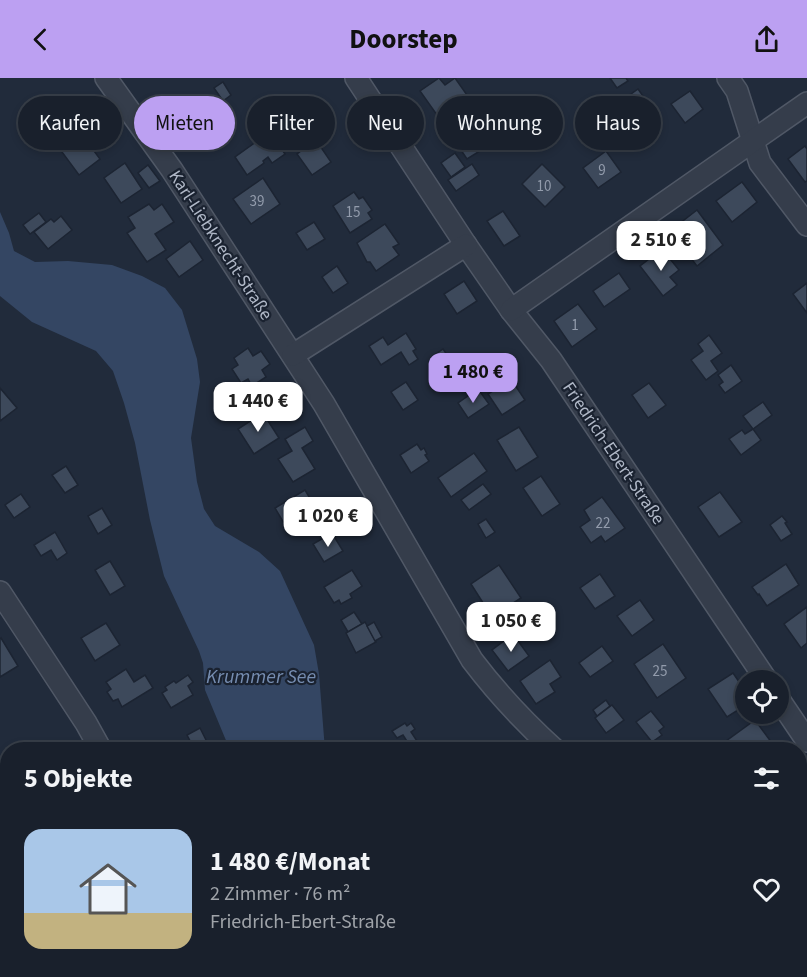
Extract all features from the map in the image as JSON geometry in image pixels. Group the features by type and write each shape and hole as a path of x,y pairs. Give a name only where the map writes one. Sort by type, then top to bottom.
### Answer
{"street":[{"name":"Karl-Liebknecht-Straße","path":"106,78 172,170 324,404 472,660 520,718 546,742"},
{"name":"Friedrich-Ebert-Straße","path":"356,78 466,245 511,310 551,360 760,670"},
{"path":"728,78 737,91 760,163 807,225"},
{"path":"511,310 807,103"},
{"path":"293,355 466,245"},
{"path":"0,592 97,742"},
{"path":"789,714 807,741"}],"water":[{"name":"Krummer See","path":"0,212 14,251 35,262 68,261 112,265 142,276 165,288 182,310 197,359 200,382 191,438 197,482 204,509 215,526 259,552 280,571 314,645 319,674 324,742 227,742 205,690 203,663 199,651 164,576 135,443 113,371 96,351 32,322 0,296"}],"building":[{"path":"439,78 445,85 455,78 467,95 436,96 436,114 420,91"},
{"path":"610,78 626,78 628,81 617,88"},
{"path":"223,82 231,95 220,96 214,88"},
{"path":"638,89 643,96 628,96"},
{"path":"690,91 703,109 685,123 671,104"},
{"path":"805,146 807,149 807,181 805,182 788,159"},
{"path":"247,148 282,150 285,154 272,163 268,157 263,161 264,163 247,175 235,157"},
{"path":"60,150 93,150 100,159 79,175"},
{"path":"302,150 323,150 331,162 312,175 297,154"},
{"path":"461,150 482,150 467,159"},
{"path":"606,151 621,172 598,188 583,168"},
{"path":"455,153 465,167 451,177 441,163"},
{"path":"125,163 142,189 121,203 104,178"},
{"path":"472,164 479,175 456,191 448,180"},
{"path":"542,164 565,187 545,207 522,184"},
{"path":"148,165 160,181 149,188 138,173"},
{"path":"263,178 280,204 251,224 233,199"},
{"path":"742,182 757,202 732,222 716,201"},
{"path":"354,192 359,199 363,197 372,210 368,213 372,219 350,233 333,206"},
{"path":"149,204 154,210 162,204 174,222 155,234 166,250 147,262 127,233 135,228 128,217"},
{"path":"697,210 723,245 697,266 670,231"},
{"path":"503,211 520,236 504,246 487,221"},
{"path":"39,213 46,222 30,234 23,225"},
{"path":"61,216 72,230 48,249 34,232 51,219 54,222"},
{"path":"314,222 325,239 307,250 296,233"},
{"path":"385,224 399,244 393,247 399,255 376,271 370,262 367,262 357,243"},
{"path":"190,241 203,260 179,277 166,259"},
{"path":"662,249 679,270 670,277 677,285 663,296 640,266"},
{"path":"337,266 348,283 333,293 322,277"},
{"path":"619,273 630,289 604,307 593,291"},
{"path":"464,281 477,301 457,314 444,294"},
{"path":"807,283 807,313 793,294"},
{"path":"578,304 597,329 572,347 554,321"},
{"path":"406,333 416,349 413,351 418,359 409,365 401,352 381,365 369,346 383,337 388,345"},
{"path":"709,335 722,353 711,361 718,371 706,380 691,360 703,351 698,344"},
{"path":"248,348 253,356 261,351 270,364 262,370 266,377 252,386 248,379 241,383 232,369 238,365 234,358"},
{"path":"443,349 454,365 443,372 432,357"},
{"path":"731,365 742,381 725,393 719,385 723,382 718,375"},
{"path":"511,379 525,400 502,415 488,394"},
{"path":"406,382 418,400 403,410 391,392"},
{"path":"649,383 666,405 648,418 632,395"},
{"path":"0,388 17,408 0,421"},
{"path":"478,389 489,404 468,418 458,403"},
{"path":"763,402 772,415 753,429 743,416"},
{"path":"263,413 279,438 254,454 238,429"},
{"path":"305,427 313,441 302,448 315,469 293,482 278,459 292,451 285,439"},
{"path":"519,427 538,457 516,471 497,440"},
{"path":"753,429 761,440 741,455 729,439 742,430 745,434"},
{"path":"417,444 421,450 424,448 429,461 411,473 400,455"},
{"path":"474,453 487,471 451,497 438,478"},
{"path":"66,466 78,485 65,493 52,475"},
{"path":"541,476 560,504 542,516 523,488"},
{"path":"483,484 491,494 469,510 461,500"},
{"path":"305,490 318,512 288,530 275,508"},
{"path":"720,492 742,522 719,537 698,507"},
{"path":"21,494 30,507 14,518 5,505"},
{"path":"602,497 625,528 605,542 601,536 591,543 580,527 590,520 584,510"},
{"path":"102,508 112,525 98,534 88,516"},
{"path":"782,516 792,534 781,541 770,525"},
{"path":"486,519 495,532 486,538 478,524"},
{"path":"55,532 67,553 57,560 51,550 41,556 34,545"},
{"path":"332,533 343,551 324,562 313,544"},
{"path":"110,561 125,586 110,595 95,570"},
{"path":"786,564 799,585 767,606 752,587"},
{"path":"499,565 521,598 492,617 471,584"},
{"path":"352,570 362,586 350,594 352,598 341,604 339,600 334,603 324,587"},
{"path":"600,574 615,596 595,609 580,588"},
{"path":"640,600 654,620 632,636 617,616"},
{"path":"807,607 807,643 801,648 784,624"},
{"path":"354,612 362,624 348,632 341,620"},
{"path":"365,622 376,642 356,653 346,633"},
{"path":"374,622 382,637 375,641 367,626"},
{"path":"106,623 120,645 95,661 81,638"},
{"path":"513,634 529,656 508,671 492,650"},
{"path":"0,639 18,666 0,677"},
{"path":"663,644 686,678 657,698 634,664"},
{"path":"602,646 613,661 590,677 579,663"},
{"path":"550,660 561,677 550,684 555,692 536,704 520,681"},
{"path":"126,669 134,682 145,675 153,688 122,707 118,699 113,701 107,692 111,689 106,682"},
{"path":"733,673 735,676 735,712 727,717 708,689"},
{"path":"188,675 193,682 188,686 193,695 171,708 162,693 167,690 165,687"},
{"path":"606,700 610,706 597,716 593,710"},
{"path":"612,705 624,720 606,733 595,718"},
{"path":"651,711 664,727 659,731 662,735 652,742 636,722"},
{"path":"405,723 407,726 411,723 415,729 411,732 417,741 407,742 403,735 397,738 392,731"},
{"path":"750,724 758,724 771,742 725,742"},
{"path":"200,728 207,742 191,742 187,735"}]}
